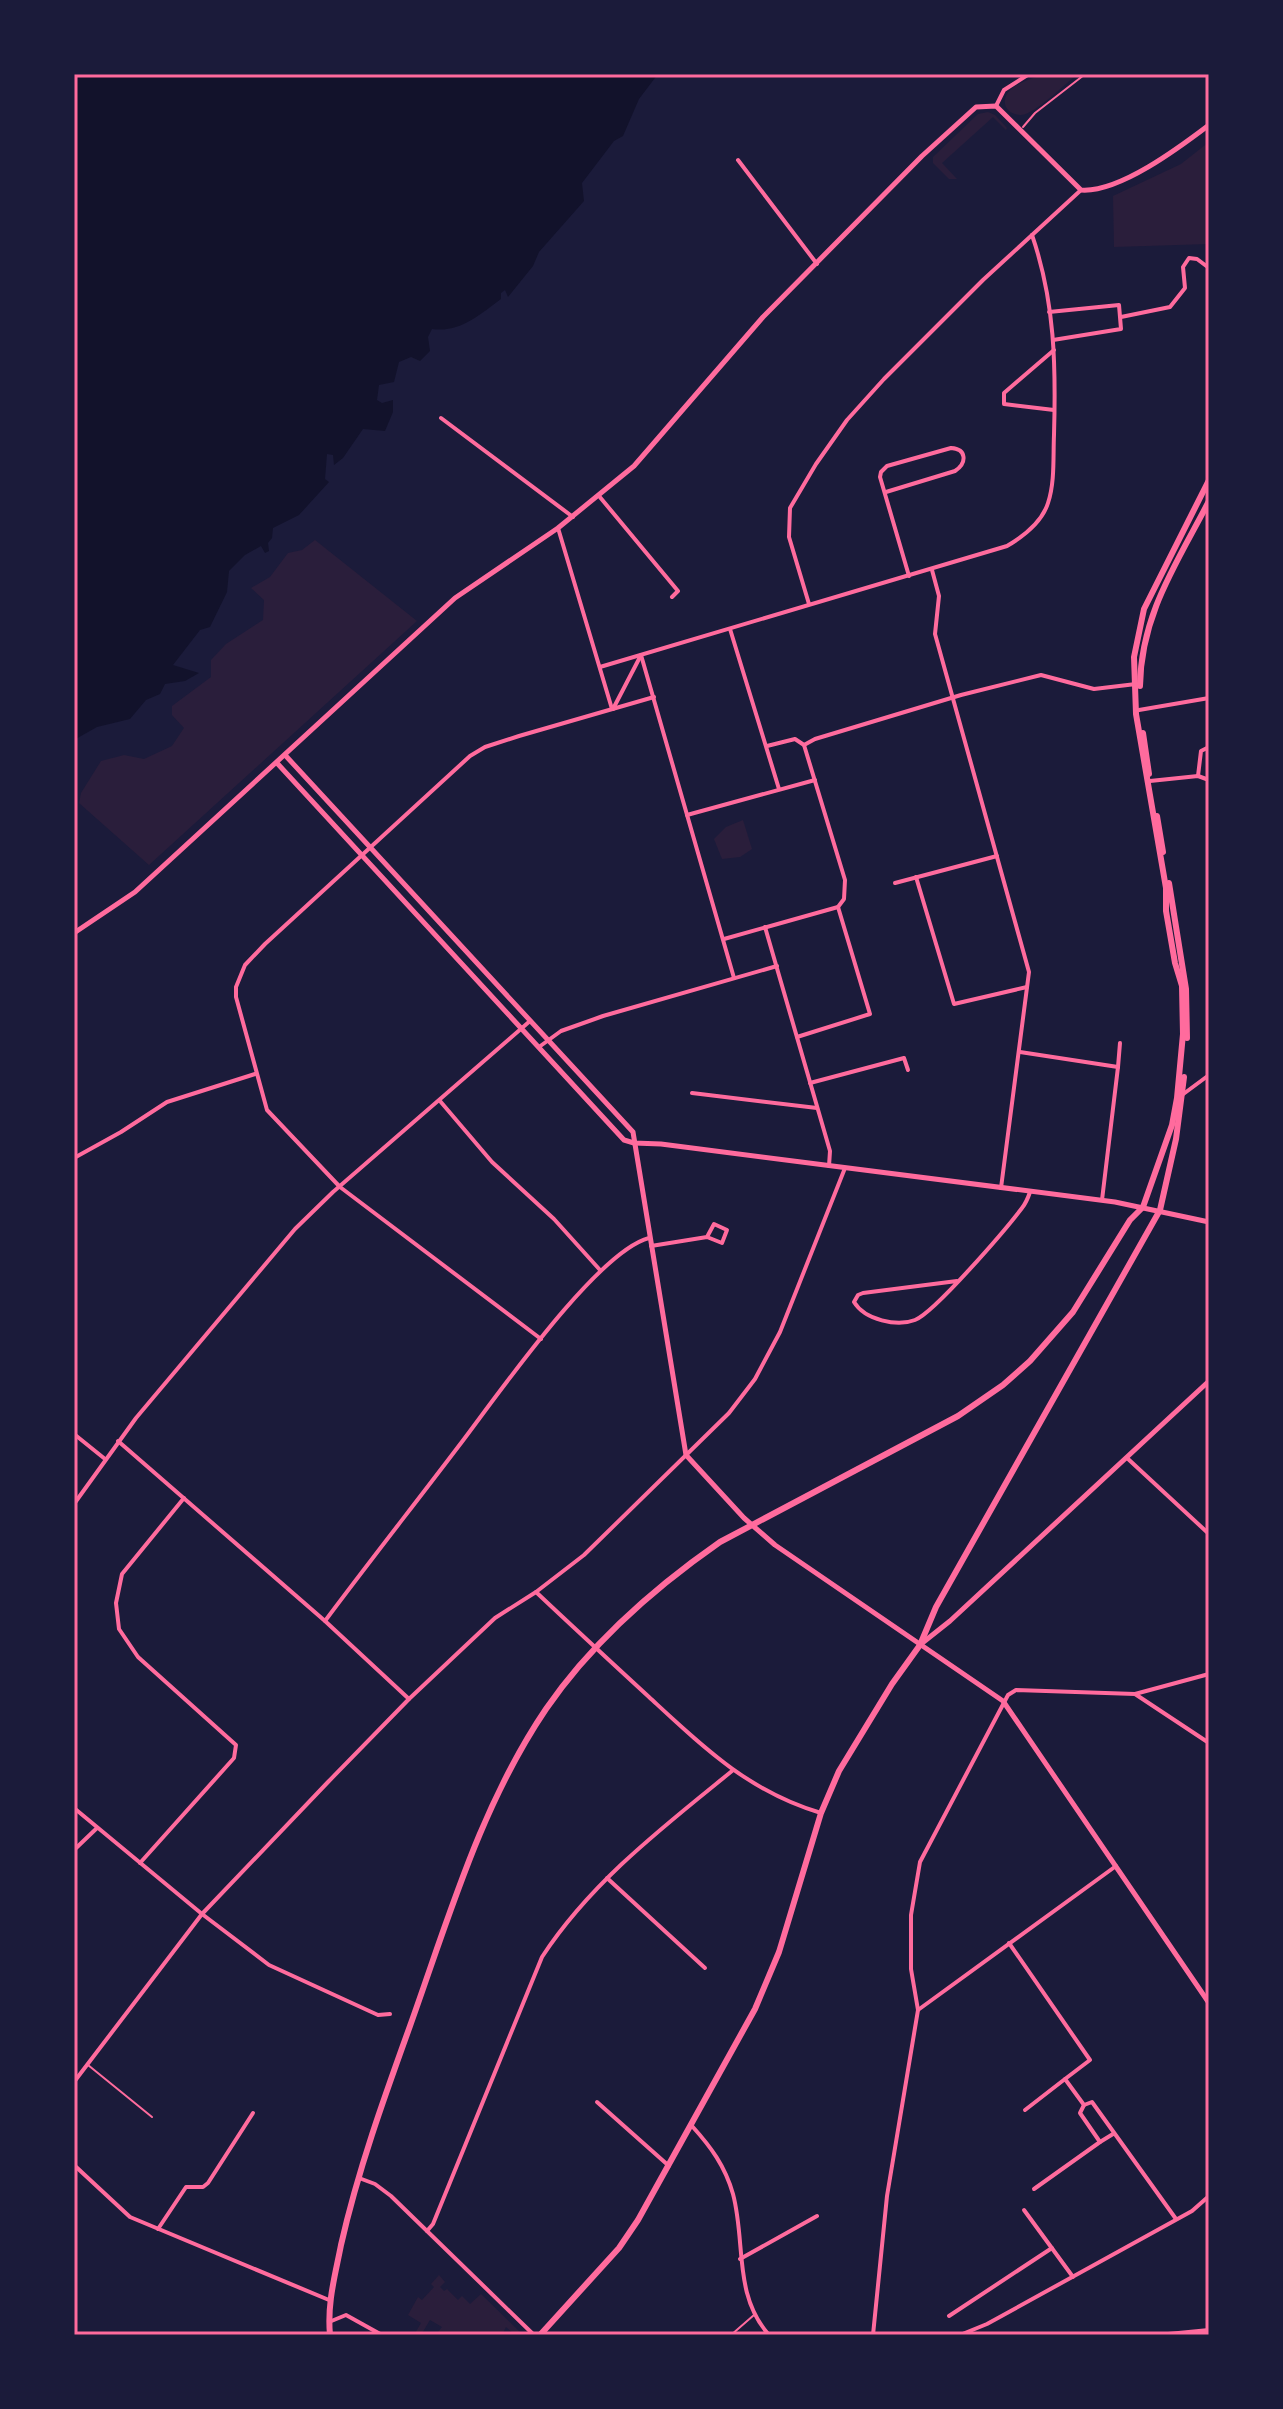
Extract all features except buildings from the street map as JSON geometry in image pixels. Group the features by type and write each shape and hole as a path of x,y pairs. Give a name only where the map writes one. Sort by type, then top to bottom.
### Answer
{"main road":[{"path":"330,2335 329,2300 370,2136 493,1802 516,1757 548,1706 595,1648 649,1595 688,1564 720,1542 940,1427 1003,1385 1052,1339 1089,1288 1130,1220 1143,1207 1172,1125 1183,1034 1182,986 1166,911 1166,888 1136,714 1134,657 1144,609 1209,480"},
{"path":"537,2335 619,2248 692,2126 755,2009 779,1952 821,1813 839,1771 920,1645 936,1607 1160,1210 1182,1095 1187,1032 1186,989 1139,710 1142,652 1154,608 1209,501"}],"street":[{"path":"996,106 1004,90 1029,74"},
{"path":"996,106 1081,190 1092,191 1163,160 1209,125"},
{"path":"74,933 135,892 455,598 573,517 634,466 763,317 969,112 976,107 996,106"},
{"path":"738,160 817,264"},
{"path":"809,604 789,537 790,508 816,464 847,420 884,379 983,280 1081,190"},
{"path":"600,667 931,570 1007,546 1026,533 1042,516 1048,502 1052,482 1054,410 1053,340 1043,268 1032,235"},
{"path":"1120,317 1170,307 1185,288 1183,267 1189,258 1197,259 1209,268"},
{"path":"1049,312 1119,305 1121,329 1053,340"},
{"path":"1054,350 1004,393 1004,404 1054,410"},
{"path":"441,418 573,517"},
{"path":"886,492 955,471 963,466 963,452 951,448 887,466 881,472 880,477 909,576"},
{"path":"599,496 678,591 672,597"},
{"path":"558,528 612,709"},
{"path":"931,570 939,596 935,634 1029,972 1001,1188"},
{"path":"730,629 779,789"},
{"path":"641,655 734,978"},
{"path":"612,709 641,655"},
{"path":"804,745 815,739 1041,675 1094,689 1136,684"},
{"path":"541,1339 340,1187 267,1110 255,1074 236,987 245,965 283,926 477,752 519,736 654,697"},
{"path":"1139,710 1209,698"},
{"path":"724,939 838,907 844,899 845,880 804,745 795,739 767,746"},
{"path":"1198,776 1201,751 1209,747"},
{"path":"285,755 633,1132 686,1455 752,1526 778,1547 1003,1701 1209,2003"},
{"path":"277,763 624,1140 1102,1200 1209,1222"},
{"path":"1150,781 1198,776 1209,780"},
{"path":"687,815 815,780"},
{"path":"895,883 997,856"},
{"path":"916,877 954,1004 1027,987"},
{"path":"797,1037 870,1014 838,907"},
{"path":"765,927 830,1151 829,1166"},
{"path":"539,1047 561,1031 603,1016 777,966"},
{"path":"74,1504 118,1441 295,1229 530,1021"},
{"path":"1102,1200 1120,1043"},
{"path":"1020,1052 1118,1067"},
{"path":"810,1083 904,1058 908,1070"},
{"path":"74,1158 167,1102 255,1074"},
{"path":"1182,1095 1209,1075"},
{"path":"692,1093 817,1108"},
{"path":"439,1101 492,1162 554,1219 600,1270"},
{"path":"74,2082 202,1914 409,1699 495,1618 536,1592 584,1555 729,1413 755,1379 791,1307 845,1168"},
{"path":"957,1281 863,1293 854,1302 868,1316 903,1323 925,1315 957,1281 1023,1207 1030,1192"},
{"path":"651,1246 707,1237 722,1243 727,1230 714,1224 707,1237"},
{"path":"325,1621 541,1339 600,1270 634,1243 649,1238"},
{"path":"920,1645 950,1621 1209,1381"},
{"path":"74,1434 105,1459"},
{"path":"118,1441 325,1621 409,1699"},
{"path":"1127,1458 1209,1534"},
{"path":"140,1863 234,1758 236,1745 138,1657 119,1629 116,1603 122,1574 184,1498"},
{"path":"536,1592 732,1771 777,1797 821,1813"},
{"path":"873,2335 887,2196 918,2010 911,1969 911,1915 920,1862 1003,1701 1016,1690 1135,1694 1209,1674"},
{"path":"1135,1694 1209,1743"},
{"path":"427,2231 433,2224 542,1957 563,1925 658,1830 732,1771"},
{"path":"74,1808 269,1965 378,2015 390,2014"},
{"path":"74,1850 97,1828"},
{"path":"918,2010 1116,1866"},
{"path":"607,1878 705,1968"},
{"path":"1009,1943 1090,2060 1025,2110"},
{"path":"1065,2079 1084,2105"},
{"path":"597,2102 669,2166"},
{"path":"1100,2142 1080,2113 1084,2105 1092,2102 1176,2219"},
{"path":"157,2230 186,2187 203,2187 208,2183 253,2113"},
{"path":"692,2126 713,2149 726,2174 737,2215 745,2291 754,2315 769,2335"},
{"path":"1034,2189 1113,2134"},
{"path":"74,2165 130,2217 329,2300"},
{"path":"359,2178 375,2184 391,2196 537,2335"},
{"path":"960,2335 987,2324 1192,2211 1209,2196"},
{"path":"1024,2210 1073,2277"},
{"path":"740,2259 817,2216"},
{"path":"949,2316 1052,2248"},
{"path":"329,2322 346,2315 382,2335"},
{"path":"1158,2335 1209,2330"}],"lane":[{"path":"1019,131 1035,113 1084,75"},
{"path":"87,2064 152,2117"},
{"path":"731,2335 754,2315"}],"shaded area":[{"path":"74,74 658,74 639,99 623,136 614,141 582,183 584,201 539,252 533,266 508,297 505,290 501,293 501,299 477,317 452,328 432,329 428,337 430,351 420,361 411,357 399,362 394,382 379,385 377,400 382,403 393,400 393,412 385,431 363,429 343,458 334,465 333,455 327,454 325,479 329,482 299,515 273,528 269,551 265,553 261,546 245,555 229,571 227,592 210,627 200,630 173,665 199,673 185,681 165,684 160,694 146,700 130,719 97,727 74,740"},
{"path":"1044,74 1078,74 1048,100 1024,115 1007,109 1006,96 1013,88"},
{"path":"988,112 995,115 1006,130 993,117 942,163 957,179 949,179 933,163 933,157 978,114"},
{"path":"1209,142 1209,244 1114,247 1113,196 1181,164"},
{"path":"315,540 417,621 149,865 79,803 81,793 101,761 124,755 144,759 172,746 184,728 172,715 172,706 211,677 211,660 226,644 263,620 264,600 251,588 270,577 288,553 302,550"},
{"path":"743,820 752,849 740,857 722,859 714,839 726,827"},
{"path":"439,2275 445,2282 440,2287 444,2291 447,2289 458,2300 462,2296 470,2304 481,2294 523,2335 515,2335 506,2327 502,2335 441,2335 438,2332 442,2327 430,2320 421,2335 414,2335 421,2323 408,2315 418,2297 422,2300 434,2287 431,2284"}]}
